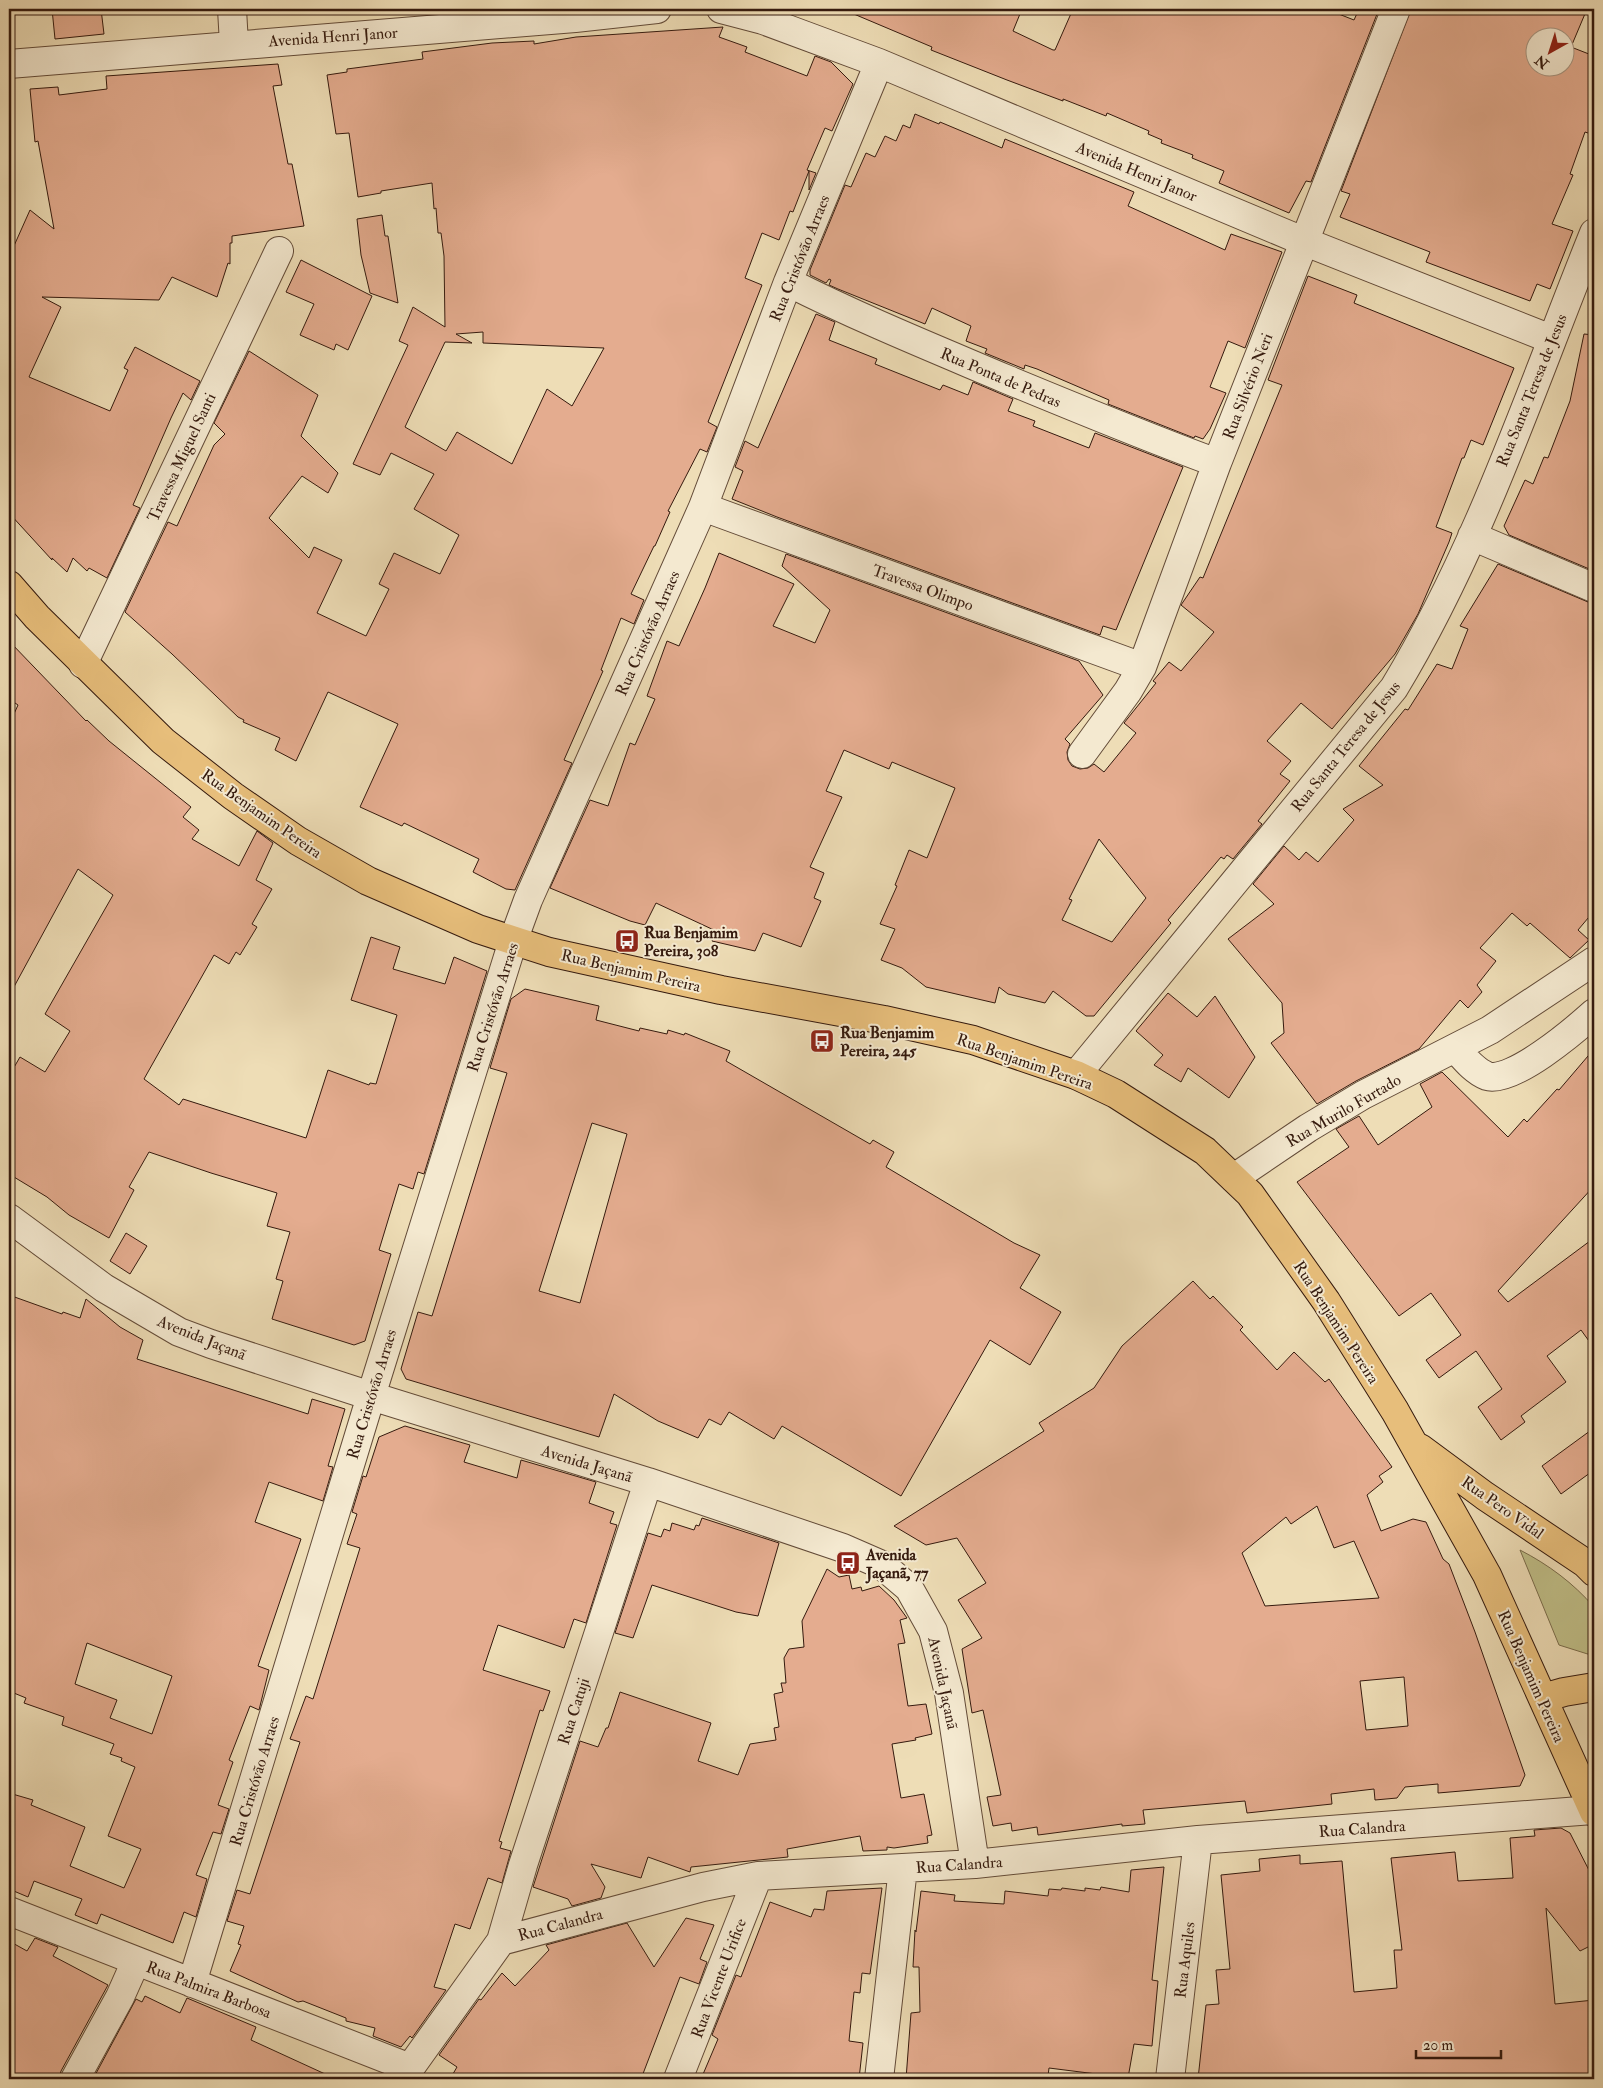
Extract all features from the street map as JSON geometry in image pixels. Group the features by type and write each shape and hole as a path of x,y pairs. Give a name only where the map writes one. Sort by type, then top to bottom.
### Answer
{"main road":[{"name":"Rua Benjamim Pereira","path":"9,585 83,664 163,741 233,796 298,842 368,881 478,930 558,954 686,983 884,1020 973,1040 1076,1075 1116,1094 1205,1151 1250,1194 1326,1301 1412,1442 1487,1575 1594,1811"},
{"name":"Rua Pero Vidal","path":"1412,1442 1485,1496 1585,1563 1594,1572"},
{"path":"1543,1698 1594,1687"}],"street":[{"path":"232,9 234,44"},
{"name":"Avenida Henri Janor","path":"9,64 234,44 575,18 657,9"},
{"name":"Avenida Henri Janor","path":"721,9 763,20 879,64 1304,241 1552,339"},
{"name":"Rua Silvério Neri","path":"1082,754 1128,691 1142,667 1218,463 1396,9"},
{"name":"Rua Cristóvão Arraes","path":"192,1983 370,1396 513,941 528,900 703,507 788,282 879,64"},
{"name":"Rua Santa Teresa de Jesus","path":"1076,1075 1394,688 1436,614 1472,536 1594,233"},
{"name":"Travessa Miguel Santi","path":"83,664 279,251"},
{"name":"Rua Ponta de Pedras","path":"788,282 836,306 942,352 1121,427 1218,463"},
{"name":"Travessa Olimpo","path":"703,507 1142,667"},
{"path":"1472,536 1594,588"},
{"name":"Rua Murilo Furtado","path":"1234,1178 1308,1128 1363,1095 1490,1030 1594,961"},
{"path":"1455,1048 1473,1067 1487,1076 1501,1076 1526,1064 1549,1049 1569,1035 1594,1013"},
{"name":"Avenida Jaçanã","path":"9,1218 104,1288 179,1332 370,1396 648,1482 843,1548 882,1565 909,1588 933,1631 949,1693 975,1864"},
{"name":"Rua Catuji","path":"501,1941 529,1846 648,1482"},
{"name":"Rua Calandra","path":"407,2073 501,1941 694,1889 758,1876 975,1864 1198,1840 1594,1811"},
{"name":"Rua Aquiles","path":"1170,2079 1198,1840"},
{"path":"878,2079 904,1868"},
{"name":"Rua Vicente Urifice","path":"678,2079 758,1876"},
{"name":"Rua Palmira Barbosa","path":"9,1911 192,1983 407,2073"},
{"path":"75,2079 120,1998 136,1961"}],"shaded area":[{"path":"1520,1550 1560,1575 1594,1607 1594,1656 1559,1645"}],"building":[{"path":"52,9 101,9 104,34 55,39"},
{"path":"842,9 1022,9 1013,31 1055,50 1073,9 1326,9 1354,20 1359,9 1379,9 1311,182 1306,181 1289,213 1219,183 1224,171 1192,158 1193,155 1161,143 1162,140 1148,134 1149,131 1107,113 1106,116 1063,99 1063,101 931,50 932,47"},
{"path":"1411,9 1587,9 1576,35 1576,28 1526,28 1526,78 1576,78 1576,49 1594,56 1594,135 1585,132 1570,174 1573,175 1552,224 1573,231 1550,289 1537,284 1530,301 1426,262 1430,252 1340,217 1350,194 1341,191"},
{"path":"723,27 719,37 747,47 745,52 807,76 815,56 831,62 853,84 832,131 825,128 807,170 816,173 809,190 809,171 793,212 790,211 779,240 762,233 745,278 762,285 708,422 717,427 707,452 700,449 668,511 670,512 655,546 631,594 644,600 634,624 621,618 601,670 603,671 564,760 572,763 515,890 506,889 473,872 479,859 404,823 402,826 360,807 398,724 328,692 296,761 275,750 280,738 243,722 244,720 238,717 125,612 168,522 177,526 214,445 225,434 214,423 249,351 318,395 301,436 338,473 328,493 302,476 269,518 309,558 314,547 342,560 317,613 366,636 389,589 379,584 394,553 440,574 459,535 414,509 434,474 391,453 380,475 353,464 408,345 399,341 413,307 445,327 444,256 441,233 438,233 436,208 434,209 432,183 381,191 381,193 358,197 349,133 336,134 327,75 347,72 347,69 423,59 422,52 492,43 534,41 534,44 576,37","holes":["483,332 483,343 604,348 572,406 547,389 512,464 457,432 446,451 405,427 445,342 472,343 456,334"]},
{"path":"278,64 282,85 273,86 288,164 292,164 304,226 232,236 230,264 228,263 217,297 172,277 159,300 42,297 61,307 29,377 110,411 128,370 124,368 135,347 200,381 191,400 183,393 171,418 133,505 140,508 107,578 89,568 87,571 73,558 67,572 52,558 52,560 9,513 9,257 30,210 54,229 38,141 35,142 30,89 58,87 59,95 107,89 106,76"},
{"path":"915,114 939,124 940,122 1002,148 1005,139 1134,192 1128,206 1225,250 1231,234 1282,252 1245,348 1228,341 1210,387 1226,393 1210,429 1203,439 1195,436 1194,438 1108,404 1109,400 1037,369 1025,365 1024,369 985,353 987,349 966,341 971,326 932,308 925,324 829,285 831,280 829,279 826,283 810,275 810,270 845,185 851,187 866,153 875,157 885,136 896,141 903,125 910,128"},
{"path":"382,215 385,236 388,236 398,303 370,293 361,255 357,219"},
{"path":"301,260 372,296 348,350 336,344 334,350 300,335 314,304 286,292"},
{"path":"1308,276 1357,295 1354,303 1514,368 1483,445 1471,440 1464,458 1462,458 1436,527 1452,533 1449,542 1418,614 1395,654 1332,729 1301,703 1267,741 1291,761 1280,774 1290,781 1258,821 1262,824 1233,859 1227,855 1224,859 1221,857 1168,920 1171,923 1094,1016 1086,1016 1053,991 1045,1003 1008,994 999,987 995,1003 926,987 902,968 881,960 895,929 880,924 897,886 895,885 909,850 927,858 955,788 892,762 889,769 844,750 826,791 842,797 810,867 824,873 814,898 821,901 801,947 763,933 755,951 712,941 716,931 656,903 645,925 630,921 550,888 590,800 608,806 630,743 635,745 655,699 647,696 667,641 679,646 719,553 794,584 773,626 815,643 830,610 782,566 786,554 1079,661 1103,695 1065,739 1070,744 1067,752 1068,760 1072,766 1080,769 1088,768 1094,764 1104,772 1136,733 1124,723 1156,683 1153,681 1169,662 1181,671 1214,632 1181,605 1200,577 1203,578 1282,385 1268,380","holes":["1099,839 1146,898 1112,942 1062,920 1072,900 1069,899"]},
{"path":"816,314 835,322 829,340 877,359 875,364 940,390 943,385 968,395 973,382 1013,399 1008,411 1035,421 1033,426 1089,448 1095,433 1183,467 1116,630 1103,626 1100,635 732,499 743,471 735,467 745,441 758,448"},
{"path":"1584,334 1594,335 1594,571 1509,535 1504,526 1525,480 1533,484 1544,457 1548,458 1570,401"},
{"path":"1498,564 1594,603 1594,911 1578,930 1589,940 1570,958 1530,923 1527,926 1512,913 1480,948 1496,961 1477,985 1482,992 1468,1008 1460,1000 1419,1049 1356,1081 1317,1104 1271,1043 1284,1033 1282,1003 1228,939 1274,904 1253,884 1284,846 1299,860 1306,852 1318,862 1354,820 1343,809 1383,785 1359,766 1405,709 1408,710 1437,664 1452,669 1468,629 1460,626"},
{"path":"9,641 86,721 191,807 183,817 199,830 192,839 239,866 257,831 273,843 256,880 272,889 252,924 257,927 240,955 236,952 229,964 214,955 144,1079 179,1105 183,1099 306,1138 328,1070 369,1085 370,1083 376,1084 397,1015 351,1000 371,937 400,947 393,969 445,984 454,957 487,971 424,1174 418,1172 413,1189 399,1184 379,1250 391,1254 365,1341 354,1345 272,1319 283,1281 276,1279 290,1232 267,1226 277,1193 149,1152 129,1187 134,1190 109,1238 69,1215 47,1197 9,1174 9,1076 20,1057 45,1072 70,1031 45,1014 113,895 78,869 9,996 9,725 18,705 9,699"},
{"path":"525,989 599,1006 596,1020 639,1031 640,1028 667,1034 668,1030 684,1035 685,1033 730,1051 726,1061 870,1144 873,1140 894,1152 886,1167 1014,1243 1040,1255 1020,1288 1061,1312 1030,1365 990,1340 901,1496 782,1426 774,1439 729,1412 721,1425 709,1419 698,1438 658,1421 614,1394 599,1437 406,1379 401,1369 418,1312 432,1316 507,1073 490,1068 511,999","holes":["592,1123 627,1134 580,1303 539,1291"]},
{"path":"1168,993 1197,1017 1215,996 1255,1057 1229,1098 1188,1068 1181,1082 1154,1065 1163,1055 1136,1031"},
{"path":"1594,1049 1594,1186 1498,1291 1508,1302 1594,1238 1594,1348 1581,1330 1547,1356 1566,1382 1521,1416 1525,1422 1501,1440 1478,1407 1502,1389 1476,1351 1439,1378 1426,1360 1461,1335 1431,1293 1399,1316 1297,1182 1349,1147 1336,1129 1359,1116 1378,1145 1432,1107 1420,1084 1442,1072 1508,1137 1524,1119 1527,1122 1557,1089 1559,1090"},
{"path":"126,1233 147,1246 130,1274 110,1261"},
{"path":"1193,1281 1210,1299 1213,1296 1243,1327 1240,1330 1277,1370 1294,1352 1325,1382 1329,1379 1392,1467 1379,1476 1383,1482 1367,1495 1381,1531 1413,1519 1426,1522 1443,1559 1449,1564 1525,1775 1520,1786 1438,1793 1438,1784 1405,1787 1397,1798 1375,1800 1374,1789 1331,1794 1332,1804 1247,1813 1245,1801 1143,1810 1145,1824 1122,1826 1122,1824 1038,1835 1037,1827 1012,1831 1011,1823 993,1826 987,1797 1001,1795 983,1710 972,1713 962,1649 982,1638 958,1600 986,1583 957,1538 926,1545 894,1526 1044,1431 1039,1423 1094,1388 1122,1346","holes":["1317,1506 1334,1548 1354,1541 1379,1598 1265,1606 1242,1553 1286,1517 1291,1524","1404,1677 1408,1726 1366,1730 1360,1681"]},
{"path":"9,1295 62,1314 63,1312 80,1318 86,1299 120,1327 143,1340 137,1359 308,1414 312,1399 345,1409 328,1466 333,1467 323,1501 269,1482 255,1522 301,1539 258,1666 269,1670 259,1710 250,1706 229,1760 233,1762 218,1805 229,1809 221,1834 213,1832 196,1875 207,1879 196,1917 184,1912 173,1943 101,1914 97,1924 75,1915 82,1899 34,1881 28,1897 9,1889 9,1793 33,1800 31,1805 85,1827 70,1866 124,1888 141,1849 108,1836 135,1767 121,1761 122,1758 110,1754 114,1744 62,1725 64,1717 24,1703 26,1698 9,1691","holes":["87,1643 172,1676 152,1734 110,1718 117,1700 75,1684"]},
{"path":"405,1426 470,1445 464,1462 517,1478 521,1460 596,1482 589,1503 614,1512 610,1523 617,1525 586,1623 574,1619 564,1648 498,1625 483,1670 550,1691 543,1711 540,1710 499,1841 502,1842 500,1848 511,1851 502,1883 488,1878 470,1929 455,1924 434,1987 446,1990 412,2038 410,2036 401,2047 373,2036 375,2028 346,2021 346,2018 303,2001 298,2002 230,1971 241,1945 238,1944 244,1926 227,1921 237,1890 250,1894 300,1742 290,1739 306,1696 313,1699 360,1548 347,1544 357,1514 352,1512 363,1476 366,1477 379,1437"},
{"path":"1594,1428 1594,1470 1561,1494 1542,1466"},
{"path":"702,1518 779,1543 758,1616 736,1612 652,1585 633,1638 615,1633 648,1533 661,1537 664,1529 670,1531 672,1523 694,1530 696,1525 699,1526"},
{"path":"827,1569 839,1577 849,1575 852,1589 861,1587 862,1591 879,1586 894,1600 907,1618 900,1620 905,1643 898,1644 908,1706 926,1704 932,1734 915,1738 916,1740 892,1744 901,1798 924,1794 932,1835 927,1836 928,1843 894,1848 887,1847 887,1850 863,1851 860,1836 787,1849 788,1857 691,1867 690,1872 648,1857 641,1878 591,1864 605,1887 601,1898 572,1906 568,1899 533,1887 580,1741 598,1747 606,1728 608,1728 620,1692 711,1723 698,1761 738,1775 750,1744 776,1740 774,1728 779,1727 774,1694 783,1692 781,1683 786,1683 784,1658 789,1649 804,1647 802,1621"},
{"path":"1561,1828 1570,1833 1594,1880 1594,1944 1580,1951 1546,1908 1555,2004 1594,2000 1594,2079 1198,2079 1206,2005 1219,2004 1216,1970 1230,1969 1221,1875 1260,1871 1259,1859 1300,1855 1300,1864 1342,1861 1354,1992 1397,1988 1394,1950 1402,1950 1391,1858 1455,1852 1458,1881 1513,1878 1510,1838 1535,1836 1534,1830"},
{"path":"1164,1867 1152,1980 1158,1981 1152,2046 1134,2044 1128,2078 1049,2068 1048,2076 1041,2075 1040,2079 906,2079 911,2013 920,2012 919,1967 913,1967 915,1930 916,1932 921,1891 955,1895 954,1901 1004,1904 1005,1891 1048,1896 1049,1889 1061,1890 1062,1888 1085,1891 1085,1888 1100,1890 1101,1887 1129,1892 1131,1870"},
{"path":"882,1888 870,1974 862,1973 860,1993 854,1992 849,2041 863,2043 859,2079 701,2079 718,2039 712,2035 736,1975 741,1977 770,1902 811,1917 814,1909 824,1910 827,1891"},
{"path":"686,1918 714,1925 700,1959 707,1962 699,1984 680,1977 641,2079 450,2079 457,2067 439,2055 479,1999 481,2000 502,1973 515,1986 549,1950 546,1945 627,1923 654,1967"},
{"path":"35,1938 58,1947 53,1956 108,1985 61,2071 59,2079 9,2079 9,1941 27,1951"},
{"path":"145,1996 180,2013 187,1998 256,2027 251,2040 336,2079 93,2079 136,1999 142,2002"}],"place":[{"name":"Rua Benjamim Pereira, 308","path":"627,941"},
{"name":"Rua Benjamim Pereira, 245","path":"822,1041"},
{"name":"Avenida Jaçanã, 77","path":"848,1563"}]}
